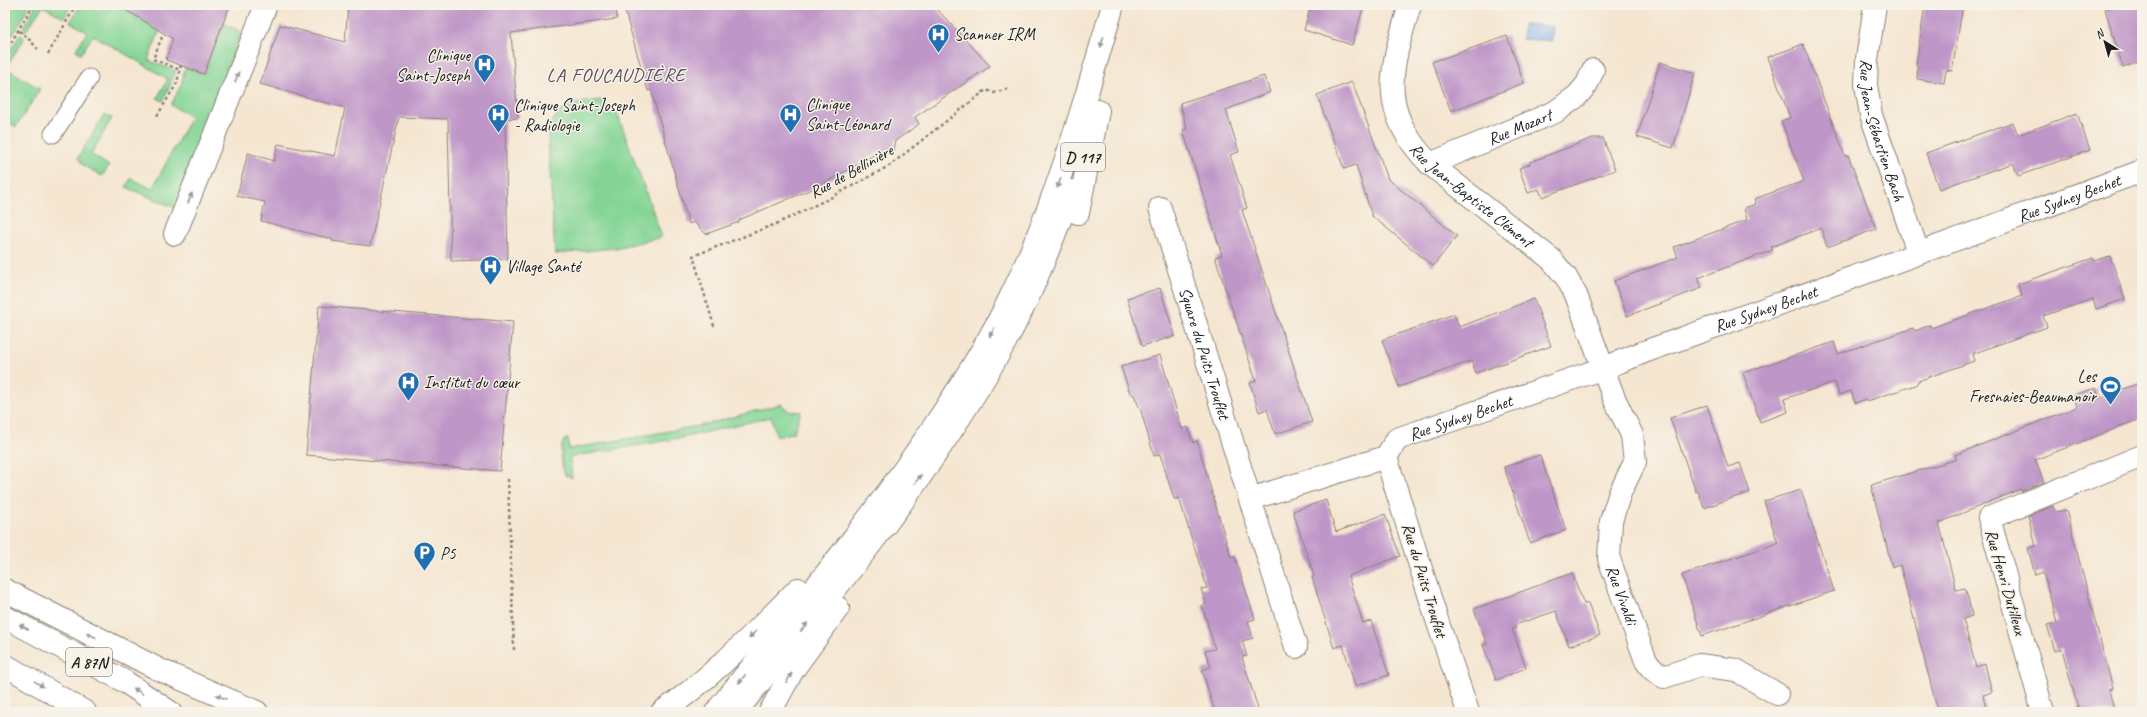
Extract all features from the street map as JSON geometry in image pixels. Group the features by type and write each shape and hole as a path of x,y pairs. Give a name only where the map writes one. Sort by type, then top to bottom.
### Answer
{"main road":[{"path":"175,234 266,5"},
{"name":"D 117","path":"1017,301 1036,239 1071,149 1113,5"},
{"name":"D 117","path":"1017,301 1052,243 1098,111 1129,5"},
{"name":"Rue Jean-Baptiste Clément","path":"1410,5 1393,63 1392,95 1396,111 1404,131 1415,149 1430,164 1522,235 1556,265 1566,277 1576,295 1604,368"},
{"name":"Rue Jean-Sébastien Bach","path":"1875,5 1867,59 1866,85 1871,115 1918,252"},
{"name":"Rue Mozart","path":"1430,164 1555,112 1577,96 1587,84 1593,70"},
{"path":"770,712 793,670 819,632 940,474 981,410 1020,344 1042,300 1079,210 1098,111"},
{"name":"Rue Sydney Bechet","path":"1389,453 1397,439 1604,368 1644,352 2142,171"},
{"name":"Square du Puits Trouflet","path":"1160,208 1296,647"},
{"path":"716,712 878,507 915,455 1017,301"},
{"path":"736,712 895,510 937,452 979,386 1017,301"},
{"name":"Rue Vivaldi","path":"1604,368 1614,398 1632,435 1635,462 1620,493 1611,521 1609,559 1646,661 1652,669 1664,677 1699,665 1736,670 1777,694"},
{"path":"1250,499 1389,453"},
{"name":"Rue du Puits Trouflet","path":"1389,453 1438,623 1468,712"},
{"name":"Rue Henri Dutilleux","path":"2043,712 1989,518 2142,456"},
{"path":"662,712 693,690 738,648 878,507"},
{"path":"5,590 165,672 257,712"},
{"name":"A 87N","path":"5,617 124,682 170,712"},
{"name":"A 87N","path":"5,665 85,712"}],"lane":[{"path":"53,134 89,78"}],"path":[{"path":"5,53 33,5"},
{"path":"48,54 76,5"},
{"path":"19,31 38,49"},
{"path":"162,37 153,59 180,70"},
{"path":"157,116 169,99 181,66"},
{"name":"Rue de Bellinière","path":"714,326 693,256 776,224 837,195 889,166 986,90 994,93 1007,89"},
{"path":"508,479 514,650"}],"green space":[{"path":"5,5 29,5 21,22 5,46"},
{"path":"36,5 71,5 64,18 43,6 25,32 23,29"},
{"path":"81,5 118,5 160,30 148,60 176,71 163,101 157,98 168,79 93,35 81,54 76,50 87,32 70,22"},
{"path":"223,23 241,32 175,208 126,187 131,178 152,189 191,117 171,105 181,85 185,67 204,74"},
{"path":"21,35 24,38 6,68 40,89 16,127 5,120 5,60"},
{"path":"600,100 615,110 619,118 662,237 615,248 555,254 548,141 550,130 553,121 564,109 579,103"},
{"path":"104,114 112,118 91,154 109,166 102,176 84,166 78,158"},
{"path":"781,404 789,411 801,412 794,432 777,437 771,417 681,438 570,457 572,478 565,475 561,458 561,449 564,440 568,438 569,449 703,425"}],"water":[{"path":"1523,24 1553,26 1552,41 1522,39"}],"building":[{"path":"118,5 230,5 204,74 166,60 173,39"},
{"path":"348,5 616,5 617,19 511,33 518,118 505,119 508,259 451,261 448,119 399,117 370,246 332,241 332,239 261,221 265,202 237,196 248,153 274,161 278,144 335,156 345,108 260,84 280,25 345,42"},
{"path":"623,5 933,5 990,66 915,117 919,124 895,141 892,154 879,152 819,186 739,220 739,222 706,234 694,222 689,224 651,90 648,91"},
{"path":"1311,5 1364,5 1352,45 1304,30"},
{"path":"1925,5 1963,5 1952,71 1946,70 1944,83 1917,79 1918,66 1916,65"},
{"path":"2120,5 2142,5 2142,60 2123,67 2105,9"},
{"path":"1507,36 1524,83 1451,111 1432,62"},
{"path":"1803,44 1845,156 1848,155 1876,229 1827,247 1821,228 1771,247 1773,250 1698,278 1702,288 1627,316 1614,281 1678,257 1674,247 1747,220 1744,208 1756,204 1754,199 1804,181 1781,121 1790,118 1768,57"},
{"path":"1660,62 1695,73 1673,148 1637,137"},
{"path":"1264,76 1270,92 1226,110 1239,152 1230,155 1247,208 1242,210 1312,422 1275,434 1267,409 1259,412 1250,383 1256,381 1215,257 1222,255 1183,130 1187,129 1180,103"},
{"path":"1352,82 1388,179 1457,236 1433,266 1372,216 1356,165 1344,169 1317,95"},
{"path":"2077,113 2090,150 2018,176 2013,163 1939,189 1926,153 2013,122 2018,135"},
{"path":"1593,138 1603,138 1615,170 1542,197 1539,189 1528,193 1519,168 1530,164 1530,162"},
{"path":"2110,256 2125,299 2096,309 2093,299 2043,316 2047,327 1972,354 1974,361 1918,381 1916,385 1867,401 1866,399 1855,403 1851,391 1839,395 1835,382 1784,399 1788,412 1760,422 1743,373 1834,342 1838,354 1913,328 1915,331 1930,325 1931,328 2022,296 2018,284 2093,258 2094,261"},
{"path":"1160,288 1175,336 1142,346 1127,298"},
{"path":"1534,299 1551,346 1476,373 1471,361 1399,387 1382,340 1454,314 1459,327"},
{"name":"Institut du cœur","path":"319,306 513,322 500,471 306,455"},
{"path":"1160,355 1182,429 1188,427 1193,443 1197,441 1231,558 1235,557 1255,619 1248,621 1253,638 1242,641 1247,656 1242,657 1259,712 1215,712 1202,670 1211,667 1205,651 1215,649 1202,605 1206,604 1201,589 1207,588 1179,498 1174,499 1160,454 1154,456 1141,411 1134,395 1130,393 1121,367"},
{"path":"2142,382 2142,418 2035,460 2044,482 2021,491 2021,489 1939,523 1956,590 1965,588 1969,602 1972,616 1963,619 1976,667 1985,664 1992,692 1983,695 1987,712 1938,712 1900,565 1892,567 1871,485 1957,459 1955,455 2077,407 2074,395 2096,388 2099,398"},
{"path":"1707,405 1728,467 1740,463 1750,492 1704,508 1698,491 1696,492 1670,418"},
{"path":"1540,455 1566,530 1530,543 1504,467"},
{"path":"1801,490 1834,591 1702,636 1682,575 1778,543 1764,501"},
{"path":"1326,500 1336,532 1385,514 1400,556 1348,576 1363,623 1371,621 1389,675 1355,686 1343,645 1334,648 1312,577 1314,576 1293,511"},
{"path":"2053,506 2055,512 2066,510 2113,689 2109,690 2115,712 2079,712 2062,649 2055,651 2047,625 2057,623 2043,572 2035,575 2028,548 2036,546 2028,516"},
{"path":"1572,573 1584,604 1588,603 1600,635 1569,646 1556,611 1515,625 1516,628 1512,629 1526,668 1496,680 1483,645 1487,644 1474,609"}],"place":[{"name":"Scanner IRM","path":"939,54"},
{"name":"Clinique Saint-Joseph","path":"485,84"},
{"name":"Clinique Saint-Joseph - Radiologie","path":"499,134"},
{"name":"Clinique Saint-Léonard","path":"791,134"},
{"name":"Village Santé","path":"491,286"},
{"name":"Institut du cœur","path":"408,402"},
{"name":"Les Fresnaies-Beaumanoir","path":"2111,406"},
{"name":"P5","path":"425,572"}],"district":[{"name":"LA FOUCAUDIÈRE","path":"616,74"}]}
